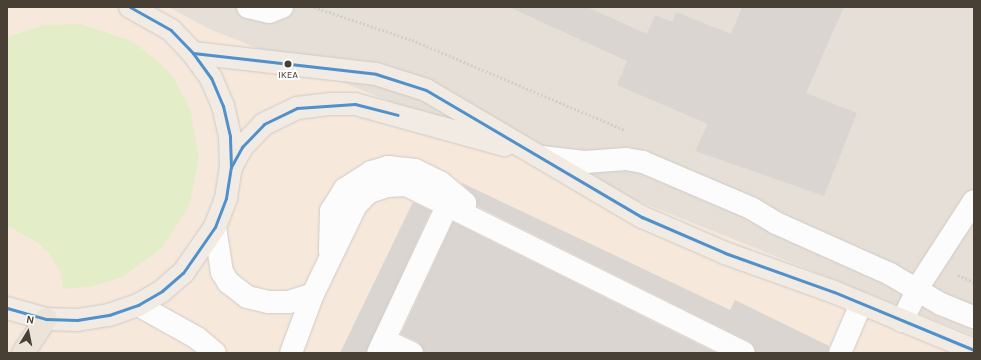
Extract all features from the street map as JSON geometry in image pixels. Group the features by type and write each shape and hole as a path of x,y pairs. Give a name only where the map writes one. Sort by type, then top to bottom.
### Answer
{"highway":[{"path":"23,353 46,319"}],"main road":[{"path":"7,308 46,319 77,320 108,315 138,305 162,290 183,273 215,227 226,198 231,166 230,136 223,106 211,78 193,53 171,30 130,7"},
{"path":"193,53 376,74 426,90 642,218 725,253 861,304 974,350"},
{"path":"231,166 246,141 264,124 297,108 331,104 355,104 467,133 541,157"}],"street":[{"path":"248,7 269,12 282,7"},
{"path":"541,157 585,162 626,159 643,162 751,208 974,317"},
{"path":"330,262 328,233 331,211 345,189 356,179 388,167 415,170 440,182 458,200 762,353"},
{"path":"291,353 313,294 330,262 346,220 368,192 387,186 406,185 448,204 744,353"},
{"path":"902,321 917,290 974,201"},
{"path":"412,353 381,346 448,204"},
{"path":"215,227 222,272 228,282 247,297 269,302 289,302 313,294"},
{"path":"840,353 861,304"},
{"path":"138,305 197,338 214,353"}],"path":[{"path":"314,7 412,40 632,133"}],"shaded area":[{"path":"7,7 168,7 209,29 974,336 974,353 7,353"},
{"path":"168,7 974,7 974,336 209,29"}],"green space":[{"path":"81,24 132,41 161,64 173,77 190,109 199,158 189,206 162,248 122,277 91,287 63,289 61,274 49,253 37,242 7,226 7,37 44,25"}],"building":[{"path":"509,7 587,7 647,34 655,15 672,22 676,12 731,34 742,7 844,7 806,93 857,113 824,196 695,151 708,124 617,85 627,61"},
{"path":"460,182 730,310 735,300 829,346 828,353 756,353 750,342 477,206 473,194"},
{"path":"413,202 431,211 366,353 340,353"},
{"path":"453,222 716,353 424,353 418,342 401,334"}],"transit line":[{"path":"7,308 46,319 77,320 109,315 138,305 162,291 183,273 215,227 226,198 231,167 230,136 223,106 211,78 193,53 171,30 130,7"},
{"path":"193,53 376,74 426,90 642,217 725,253 834,292 974,350"},
{"path":"231,167 242,147 264,124 297,108 355,104 398,115"}],"place":[{"name":"IKEA","path":"288,64"}]}
